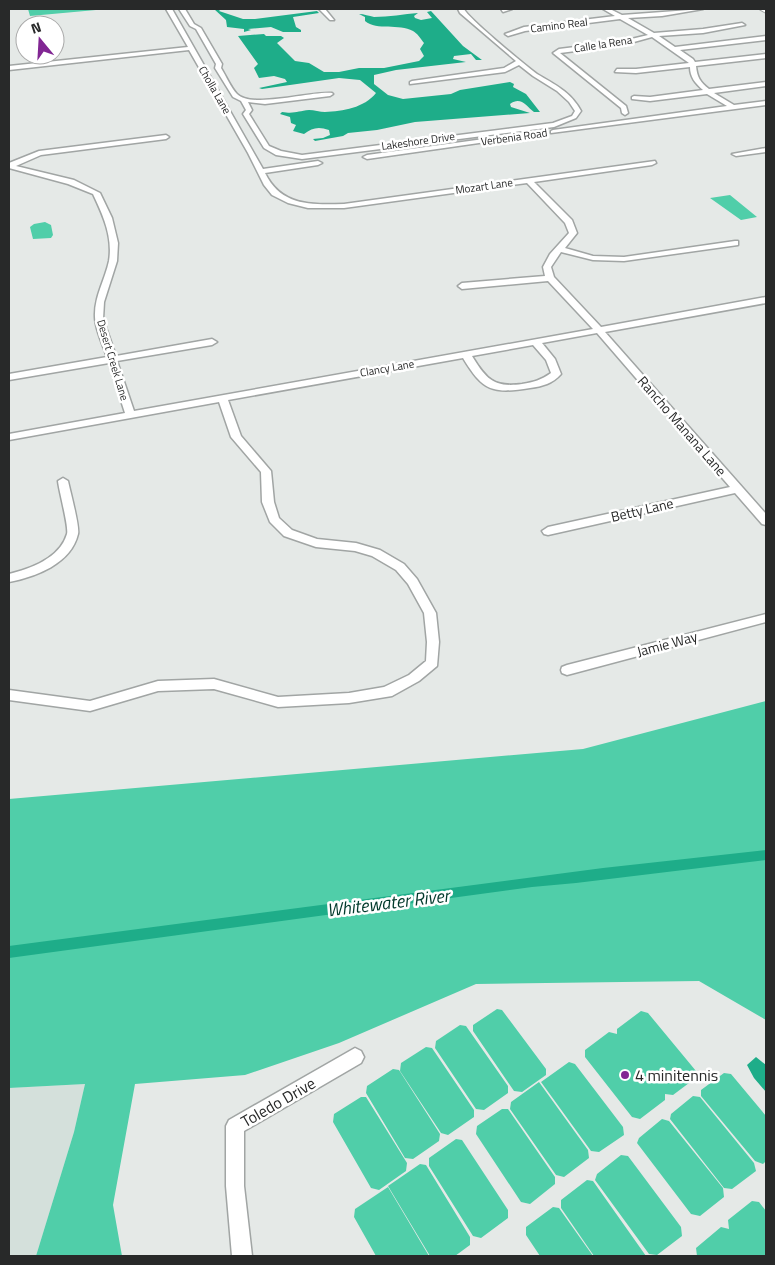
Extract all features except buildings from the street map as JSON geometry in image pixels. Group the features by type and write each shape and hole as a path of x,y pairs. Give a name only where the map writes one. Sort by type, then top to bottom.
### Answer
{"street":[{"name":"Cholla Lane","path":"169,9 262,171"},
{"name":"Lakeshore Drive","path":"182,9 192,25 198,28 220,64 218,68 235,96 243,100 249,110 246,114 266,147 279,153 302,157 337,154 456,136 554,125 574,117 578,110 574,104 545,79 535,75 518,61 462,12 461,9"},
{"path":"322,9 332,19"},
{"path":"606,9 653,35 692,60 695,77 708,92 732,108"},
{"name":"Camino Real","path":"508,34 524,30 618,17 700,9"},
{"name":"Calle la Rena","path":"625,112 624,107 556,53 559,51 623,43 653,35 704,31 742,25"},
{"path":"675,49 766,38"},
{"path":"9,68 191,48"},
{"path":"617,71 636,71 766,56"},
{"path":"412,83 504,70 516,65 518,61"},
{"path":"504,70 535,75"},
{"path":"634,98 650,99 766,84"},
{"path":"243,100 265,102 330,94"},
{"path":"249,110 265,102"},
{"name":"Verbenia Road","path":"262,171 766,103"},
{"path":"9,166 39,154 166,137"},
{"path":"736,154 766,150"},
{"path":"528,180 652,163"},
{"name":"Desert Creek Lane","path":"9,166 71,182 96,193 108,218 114,243 113,261 100,302 99,319 114,359 130,414"},
{"name":"Mozart Lane","path":"262,171 274,192 292,202 319,207 344,206 528,180 569,222 573,233 553,256 547,267 550,278"},
{"path":"560,249 593,258 624,259 736,243"},
{"path":"462,286 550,278 599,330"},
{"name":"Clancy Lane","path":"9,437 766,300"},
{"name":"Rancho Manana Lane","path":"599,330 736,489 766,521"},
{"path":"9,377 212,342"},
{"path":"466,354 479,376 497,388 513,388 544,383 556,374 550,359 536,342"},
{"path":"9,695 90,706 158,686 214,684 278,702 349,698 386,692 414,678 432,663 433,642 430,613 412,582 400,567 376,553 356,547 316,543 288,533 274,520 268,502 266,471 236,437 222,398"},
{"path":"9,578 34,572 62,552 74,533 63,481"},
{"name":"Betty Lane","path":"548,531 736,489"},
{"name":"Jamie Way","path":"567,670 766,618"},
{"name":"Toledo Drive","path":"242,1256 235,1186 235,1126 355,1057"}],"shaded area":[{"path":"28,9 96,9 41,15 30,15"},
{"path":"730,195 757,217 741,220 710,198"},
{"path":"45,222 51,225 53,235 51,238 33,239 30,227 34,224"},
{"path":"766,701 766,1020 699,981 476,984 339,1043 245,1075 135,1084 113,1205 122,1256 36,1256 74,1132 85,1084 9,1088 9,799 583,749"},
{"path":"497,1009 502,1010 546,1069 546,1075 522,1092 514,1091 473,1031 473,1025"},
{"path":"641,1011 648,1013 696,1071 697,1077 673,1095 665,1094 665,1100 640,1119 632,1117 585,1057 585,1050 609,1032 617,1034 617,1029"},
{"path":"460,1025 466,1026 508,1086 508,1093 484,1110 476,1109 435,1048 436,1041"},
{"path":"426,1047 432,1048 474,1110 474,1117 448,1135 441,1133 400,1071 401,1063"},
{"path":"569,1062 575,1064 623,1127 624,1135 599,1152 591,1151 541,1082"},
{"path":"393,1069 399,1070 440,1134 439,1141 413,1159 405,1158 366,1093 367,1086"},
{"path":"724,1073 731,1074 766,1116 766,1161 763,1164 755,1161 701,1096 701,1090"},
{"path":"539,1082 588,1150 589,1158 564,1177 556,1175 510,1109 511,1102"},
{"path":"85,1084 74,1132 36,1256 9,1256 9,1088"},
{"path":"693,1096 700,1097 754,1163 756,1171 732,1189 724,1188 670,1119 671,1114"},
{"path":"361,1097 366,1097 407,1163 406,1171 379,1190 371,1188 333,1122 334,1114"},
{"path":"502,1109 508,1109 555,1177 555,1184 530,1204 521,1202 476,1134 477,1126"},
{"path":"662,1119 669,1121 723,1188 724,1197 700,1216 691,1214 637,1143 639,1138"},
{"path":"456,1139 462,1140 508,1210 508,1218 481,1238 473,1236 429,1166 429,1158"},
{"path":"621,1155 628,1156 681,1227 682,1236 657,1255 649,1254 595,1180 597,1174"},
{"path":"420,1164 426,1165 470,1237 470,1245 455,1256 430,1256 388,1186"},
{"path":"587,1180 593,1181 646,1256 594,1256 561,1208 561,1200"},
{"path":"388,1187 429,1256 376,1256 354,1217 355,1209"},
{"path":"752,1201 759,1202 766,1211 766,1256 697,1256 696,1248 721,1227 729,1229 728,1220"},
{"path":"553,1207 559,1208 593,1256 540,1256 526,1235 526,1227"}],"water":[{"path":"214,9 221,9 219,11 243,19 317,11 319,13 293,17 296,27 301,32 283,32 271,27 248,29 251,30 244,32 244,29 227,27 226,20"},
{"path":"431,11 463,46 482,60 476,60 471,54 454,56 453,59 466,62 396,70 374,75 374,84 388,95 403,99 451,94 460,90 510,82 514,84 513,87 526,94 540,112 534,112 520,101 517,101 510,104 511,107 530,113 415,122 377,130 348,133 343,136 315,141 313,139 330,135 329,130 315,128 304,134 293,131 296,125 291,123 290,117 280,114 282,112 293,113 309,110 325,112 346,110 366,102 376,93 360,80 339,78 259,88 287,82 285,79 274,76 259,78 254,68 258,64 238,36 264,34 266,36 281,36 284,38 277,43 295,61 309,63 324,72 339,72 359,68 384,68 419,61 424,56 420,49 424,43 413,31 401,27 376,26 365,21 365,17 359,14 385,17 418,13 414,16 421,20 432,18 427,12"},
{"name":"Whitewater River","path":"766,850 766,860 532,887 9,958 9,946 603,868"},
{"path":"756,1057 766,1065 766,1092 754,1078 747,1065"}],"place":[{"name":"4 minitennis","path":"625,1075"}]}
